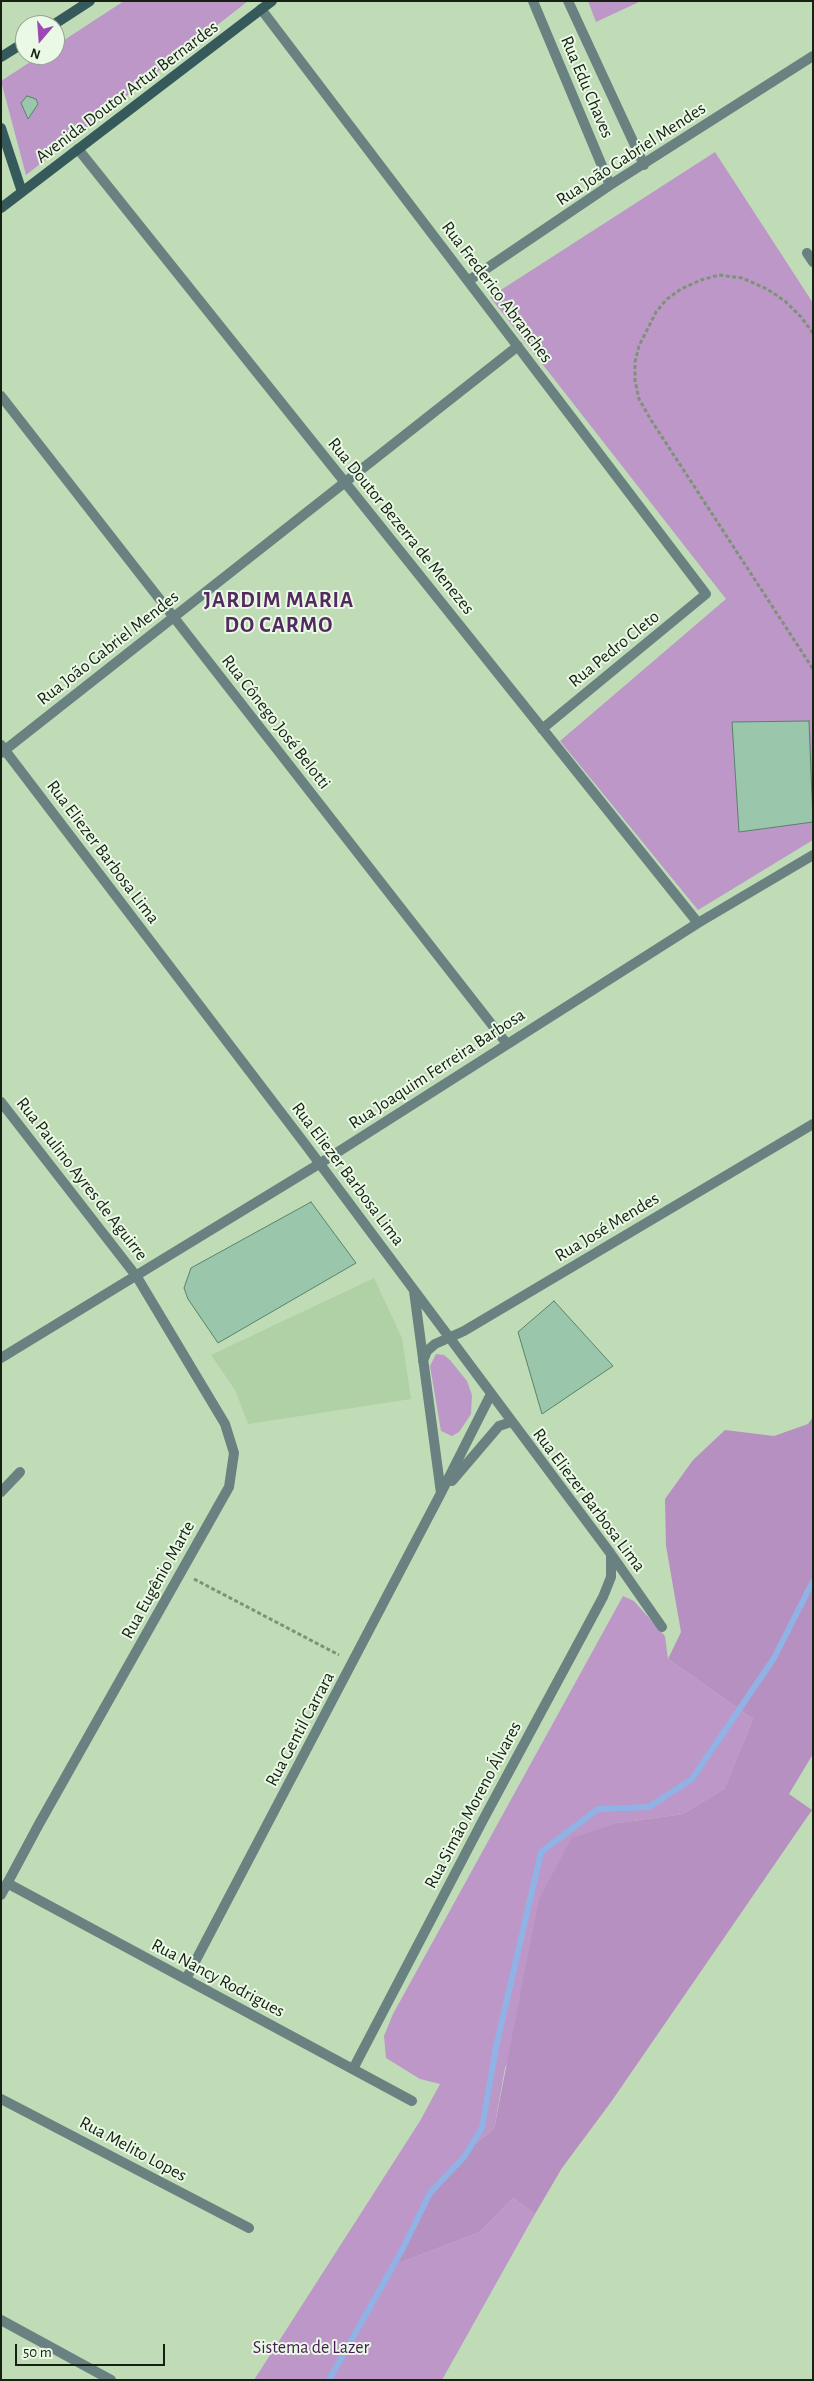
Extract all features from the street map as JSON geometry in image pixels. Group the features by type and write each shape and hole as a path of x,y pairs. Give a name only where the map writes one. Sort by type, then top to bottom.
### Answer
{"main road":[{"path":"65,17 90,1"},
{"name":"Avenida Doutor Artur Bernardes","path":"1,208 272,1"},
{"path":"1,58 15,49"},
{"path":"1,128 3,147 22,192"}],"street":[{"name":"Rua Edu Chaves","path":"533,1 610,185"},
{"name":"Rua Edu Chaves","path":"568,1 644,165"},
{"name":"Rua Frederico Abranches","path":"262,9 706,594"},
{"name":"Rua João Gabriel Mendes","path":"468,281 610,185 813,56"},
{"name":"Rua Doutor Bezerra de Menezes","path":"78,149 698,923"},
{"path":"807,253 813,262"},
{"name":"Rua João Gabriel Mendes","path":"2,750 518,346"},
{"name":"Rua Cônego José Belotti","path":"1,396 507,1044"},
{"name":"Rua Pedro Cleto","path":"542,729 706,594"},
{"name":"Rua Eliezer Barbosa Lima","path":"2,750 414,1289 511,1422 611,1554 662,1627"},
{"name":"Rua Joaquim Ferreira Barbosa","path":"1,1358 137,1277 319,1164 698,923 813,855"},
{"name":"Rua Paulino Ayres de Aguirre","path":"1,1102 137,1277"},
{"name":"Rua José Mendes","path":"422,1362 428,1351 435,1344 464,1331 813,1124"},
{"name":"Rua Eugênio Marte","path":"1,1895 229,1487 234,1453 225,1424 137,1277"},
{"path":"414,1289 422,1362 441,1493"},
{"name":"Rua Gentil Carrara","path":"186,1979 353,1662 491,1394"},
{"name":"Rua Gentil Carrara","path":"441,1493 499,1426 511,1422"},
{"path":"1,1492 20,1472"},
{"name":"Rua Simão Moreno Álvares","path":"353,2069 483,1820 604,1597 611,1576 611,1554"},
{"name":"Rua Nancy Rodrigues","path":"8,1883 412,2101"},
{"name":"Rua Melito Lopes","path":"1,2099 249,2228"},
{"path":"1,2320 111,2380"}],"path":[{"path":"813,334 801,317 785,301 767,289 742,278 720,276 701,280 681,289 667,299 656,312 639,346 635,362 634,381 639,399 651,420 813,669"},
{"path":"181,1572 353,1662"}],"shaded area":[{"path":"374,1278 402,1338 411,1399 248,1424 235,1390 211,1355"},
{"path":"813,1417 813,1754 789,1794 812,1810 611,2102 562,2168 535,2214 513,2198 480,2232 394,2265 430,2193 471,2147 494,2129 539,1899 572,1838 618,1823 683,1814 724,1789 753,1719 668,1659 681,1632 666,1546 665,1499 693,1460 725,1430 774,1436 808,1424"}],"green space":[{"path":"124,1 248,1 26,175 1,81 26,65 65,65 65,39"},
{"path":"588,1 641,1 596,22"},
{"path":"715,152 813,303 813,840 698,910 560,741 726,599 490,297"},
{"path":"436,1354 444,1355 450,1360 467,1381 472,1395 471,1414 459,1432 452,1436 441,1431 430,1366"},
{"name":"Sistema de Lazer","path":"623,1596 634,1601 665,1636 668,1659 753,1719 724,1789 683,1814 618,1823 505,2068 494,2129 471,2147 394,2265 480,2232 513,2198 535,2214 442,2380 330,2380 340,2359 329,2380 254,2380 420,2121 440,2084 420,2079 386,2058 384,2036 393,2014"}],"building":[{"path":"27,96 36,99 38,104 28,119 21,103"},
{"path":"809,721 813,822 739,832 732,722"},
{"path":"311,1202 356,1263 218,1343 188,1299 184,1288 191,1268"},
{"path":"554,1301 613,1366 542,1414 518,1332"}],"waterway":[{"path":"329,2380 402,2250 430,2193 464,2157 482,2128 496,2047 541,1852 598,1809 649,1807 692,1779 774,1658 813,1581"}],"district":[{"name":"JARDIM MARIA DO CARMO","path":"279,612"}]}
